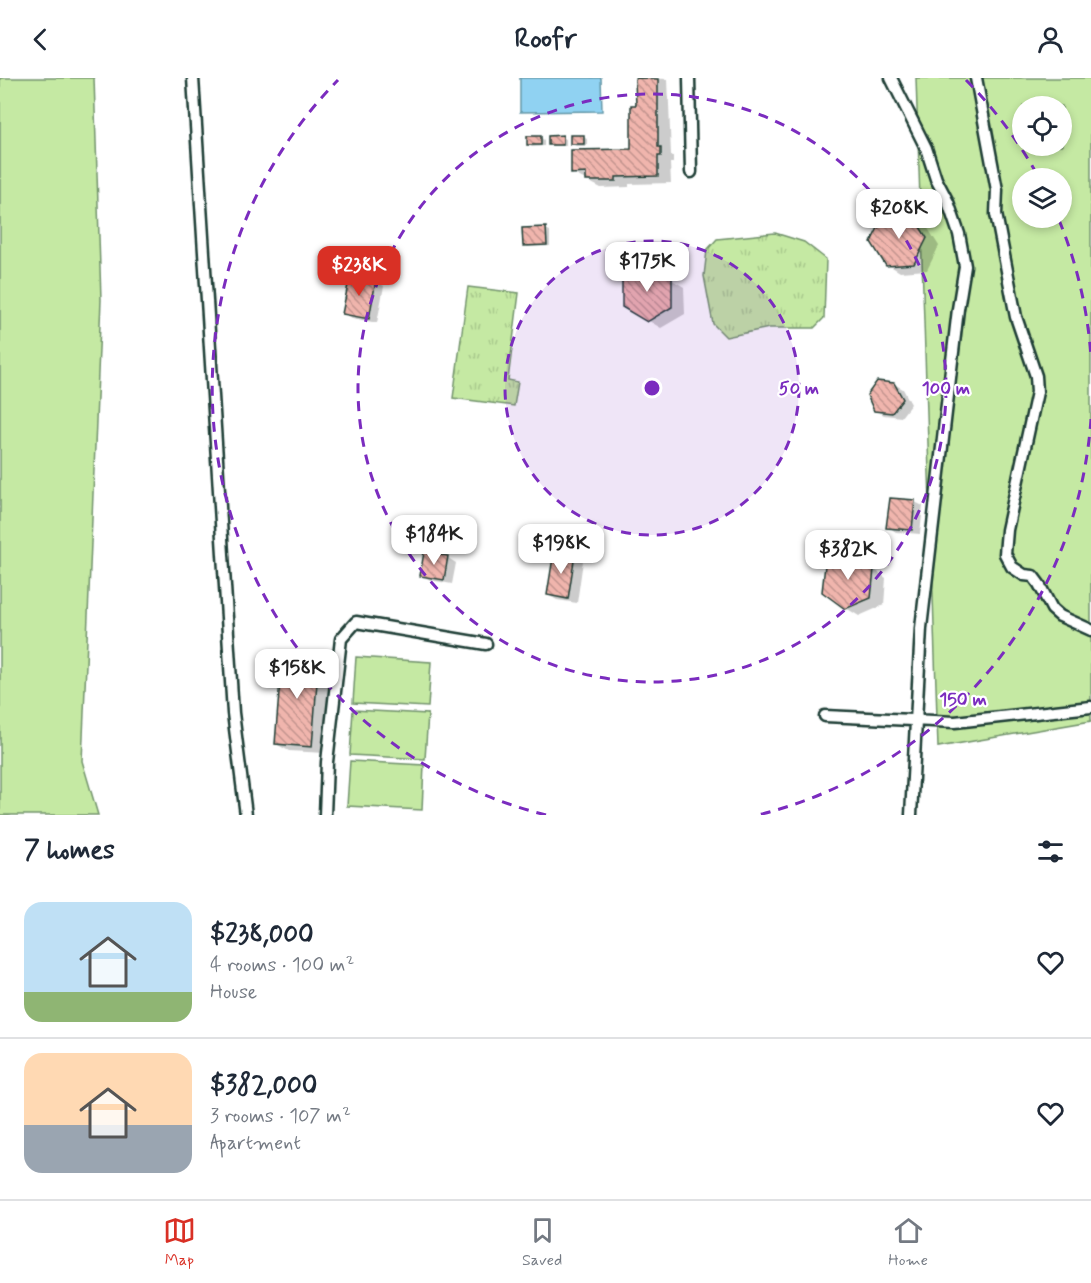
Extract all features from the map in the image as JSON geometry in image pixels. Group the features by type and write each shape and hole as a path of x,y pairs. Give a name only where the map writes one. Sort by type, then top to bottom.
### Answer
{"lane":[{"path":"193,78 233,713 246,815"},
{"path":"689,78 690,172"},
{"path":"891,78 926,148 936,179 948,202 959,234 965,266 921,628 911,815"},
{"path":"976,78 997,190 996,214 1016,317 1036,376 1037,392 1013,499 1005,554 1012,567 1024,575 1033,576 1052,609 1060,616 1091,630"},
{"path":"325,815 327,762 340,639 356,622 486,644"},
{"path":"825,716 955,722 1091,707"}],"green space":[{"path":"0,78 94,78 101,300 82,761 98,815 0,815"},
{"path":"916,78 1091,78 1091,721 938,747"},
{"path":"775,233 804,242 826,259 824,318 814,328 769,328 726,337 713,324 704,276 707,250 717,239"},
{"path":"468,287 519,293 508,380 518,382 514,406 453,398"},
{"path":"356,657 431,662 428,707 353,703"},
{"path":"353,710 428,714 425,759 350,755"},
{"path":"350,761 424,765 422,810 347,806"}],"water":[{"path":"520,78 601,78 602,111 520,112"}],"building":[{"path":"637,78 658,79 658,147 661,147 661,156 658,156 658,176 616,177 616,181 586,181 586,173 571,174 571,150 631,149 631,105 636,105 635,80"},
{"path":"563,135 563,145 548,145 548,136"},
{"path":"570,135 584,135 584,144 570,144"},
{"path":"527,136 541,136 541,145 527,145"},
{"path":"911,213 927,238 914,264 886,266 871,242 883,218"},
{"path":"546,227 547,245 523,246 522,228"},
{"path":"647,264 672,278 672,307 647,322 622,307 622,278"},
{"path":"350,275 376,280 369,319 342,314"},
{"path":"877,381 894,383 903,399 892,413 874,411 867,395"},
{"path":"890,498 915,500 912,530 886,528"},
{"path":"554,551 575,554 568,599 547,595"},
{"path":"424,552 448,556 444,580 420,576"},
{"path":"851,553 874,569 871,598 845,609 822,592 825,565"},
{"path":"282,654 319,656 312,747 275,744"}]}
